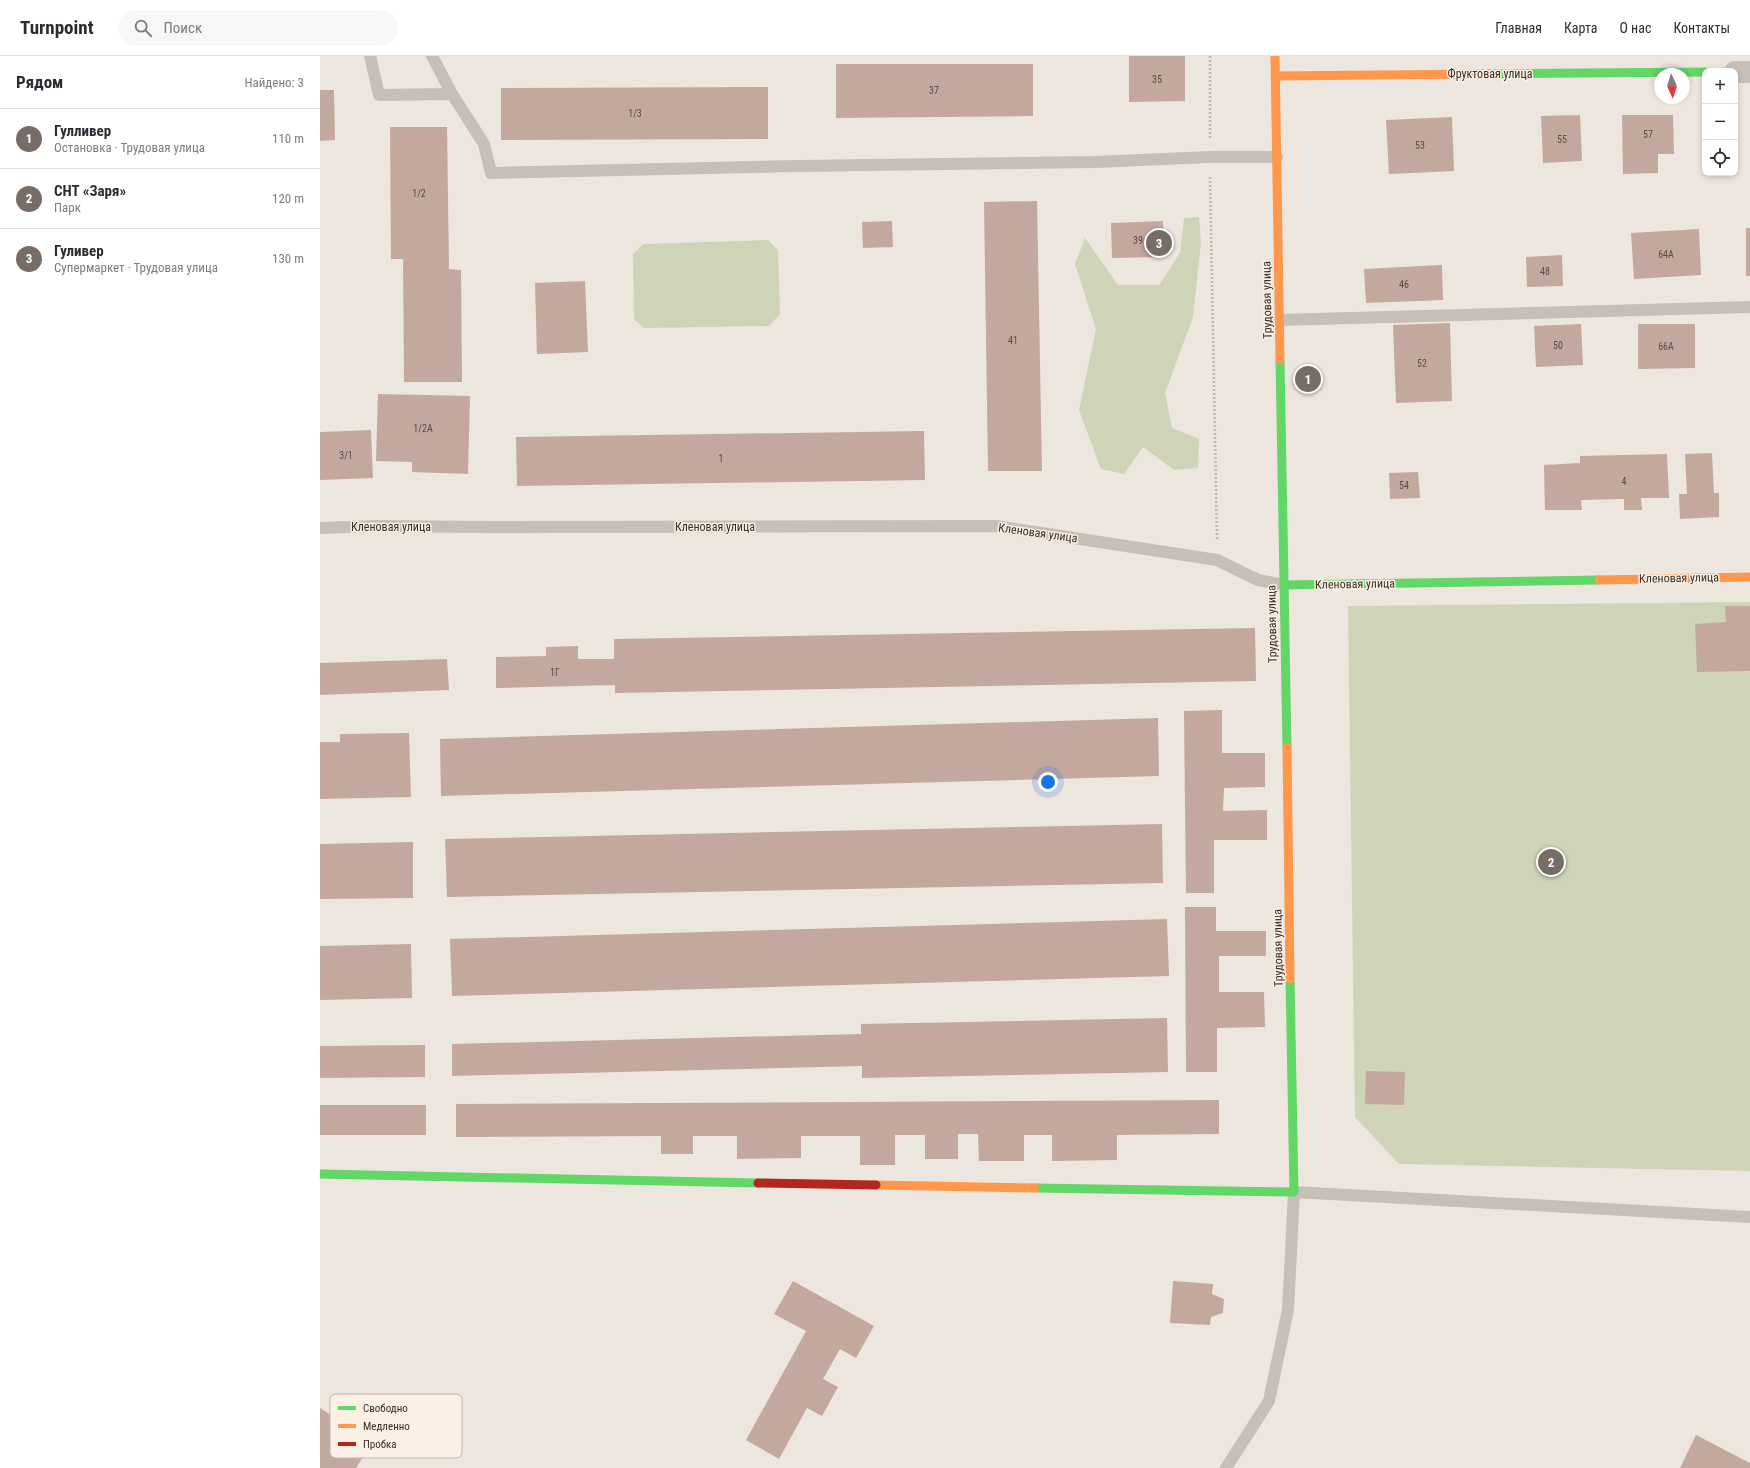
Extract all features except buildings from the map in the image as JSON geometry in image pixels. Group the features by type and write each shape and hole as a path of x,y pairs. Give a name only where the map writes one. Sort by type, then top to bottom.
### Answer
{"street":[{"name":"Трудовая улица","path":"1275,56 1294,1192"},
{"name":"Фруктовая улица","path":"1275,76 1702,72"},
{"path":"1738,72 1750,72"},
{"name":"Кленовая улица","path":"1284,585 1750,577"},
{"path":"320,1174 501,1179 1294,1192"}],"lane":[{"path":"370,56 380,95 452,94"},
{"path":"432,56 452,94 484,144 491,173 799,166 1095,162 1210,157 1277,157"},
{"path":"1279,320 1750,307"},
{"name":"Кленовая улица","path":"320,528 376,526 996,526 1217,560 1258,580 1284,585"},
{"path":"1226,1468 1268,1401 1288,1310 1294,1192 1750,1217"}],"path":[{"path":"1210,56 1210,157 1217,560"}],"green space":[{"path":"1199,217 1201,243 1193,317 1165,393 1172,428 1199,439 1198,468 1174,470 1143,447 1124,474 1101,469 1079,410 1096,329 1075,264 1085,238 1118,285 1159,285 1180,253 1184,218"},
{"path":"768,240 778,250 780,314 769,326 644,328 634,319 633,254 643,244"},
{"path":"1750,602 1750,1171 1399,1164 1355,1117 1348,606"}],"traffic: fast":[{"path":"1482,74 1702,72"},
{"path":"1280,360 1287,747"},
{"path":"1284,585 1599,580"},
{"path":"1035,1188 1294,1192 1290,979"},
{"path":"320,1174 758,1183"}],"traffic: slow":[{"path":"1275,56 1280,360"},
{"path":"1275,76 1482,74"},
{"path":"1599,580 1750,577"},
{"path":"1287,747 1290,979"},
{"path":"876,1185 1035,1188"}],"traffic: jam":[{"path":"758,1183 876,1185"}],"place":[{"name":"Гуливер","path":"1159,243"},
{"name":"Гулливер","path":"1308,379"},
{"name":"СНТ «Заря»","path":"1551,862"}]}
